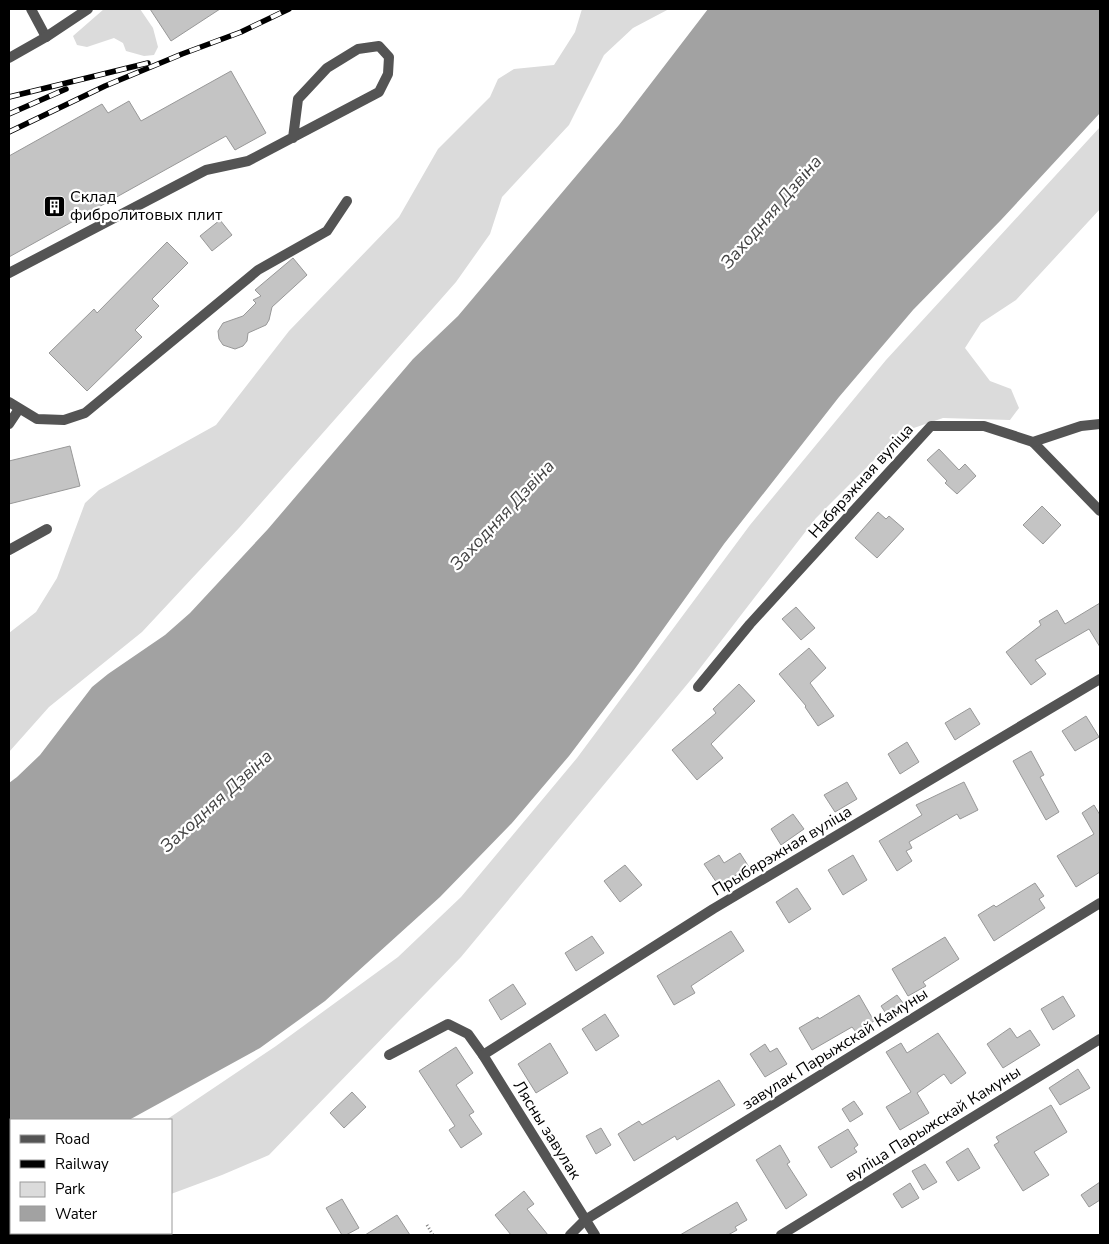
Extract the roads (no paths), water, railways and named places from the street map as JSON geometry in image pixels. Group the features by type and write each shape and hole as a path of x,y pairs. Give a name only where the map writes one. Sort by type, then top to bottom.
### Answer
{"street":[{"path":"31,9 46,37"},
{"path":"9,58 46,37 88,9"},
{"path":"9,273 206,170 248,161 293,138 379,92 388,74 389,57 379,46 358,49 327,68 298,99 293,138"},
{"path":"9,402 37,419 64,420 85,413 258,270 327,231 347,201"},
{"path":"9,424 19,408"},
{"path":"1100,424 1081,426 1033,442 1100,511"},
{"name":"Набярэжная вуліца","path":"698,687 750,624 931,426 984,426 1033,442"},
{"path":"9,550 47,529"},
{"name":"Прыбярэжная вуліца","path":"483,1055 713,910 1100,679"},
{"name":"завулак Парыжскай Камуны","path":"585,1220 1100,904"},
{"name":"Лясны завулак","path":"389,1055 448,1024 468,1034 595,1235"},
{"name":"вуліца Парыжскай Камуны","path":"781,1235 1100,1039"},
{"path":"570,1235 585,1220"}],"water":[{"name":"Заходняя Дзвіна","path":"708,9 1100,9 1100,113 1001,220 913,310 839,397 724,544 634,670 569,756 512,823 440,897 325,1001 260,1048 131,1119 10,1119 9,1177 9,783 40,755 92,687 165,635 190,613 268,529 413,359 458,316 619,125"}],"railway":[{"path":"9,132 105,86 241,32 289,9"},
{"path":"9,97 148,63"},
{"path":"9,114 66,89"}],"place":[{"name":"Склад фибролитовых плит","path":"54,206"}]}
